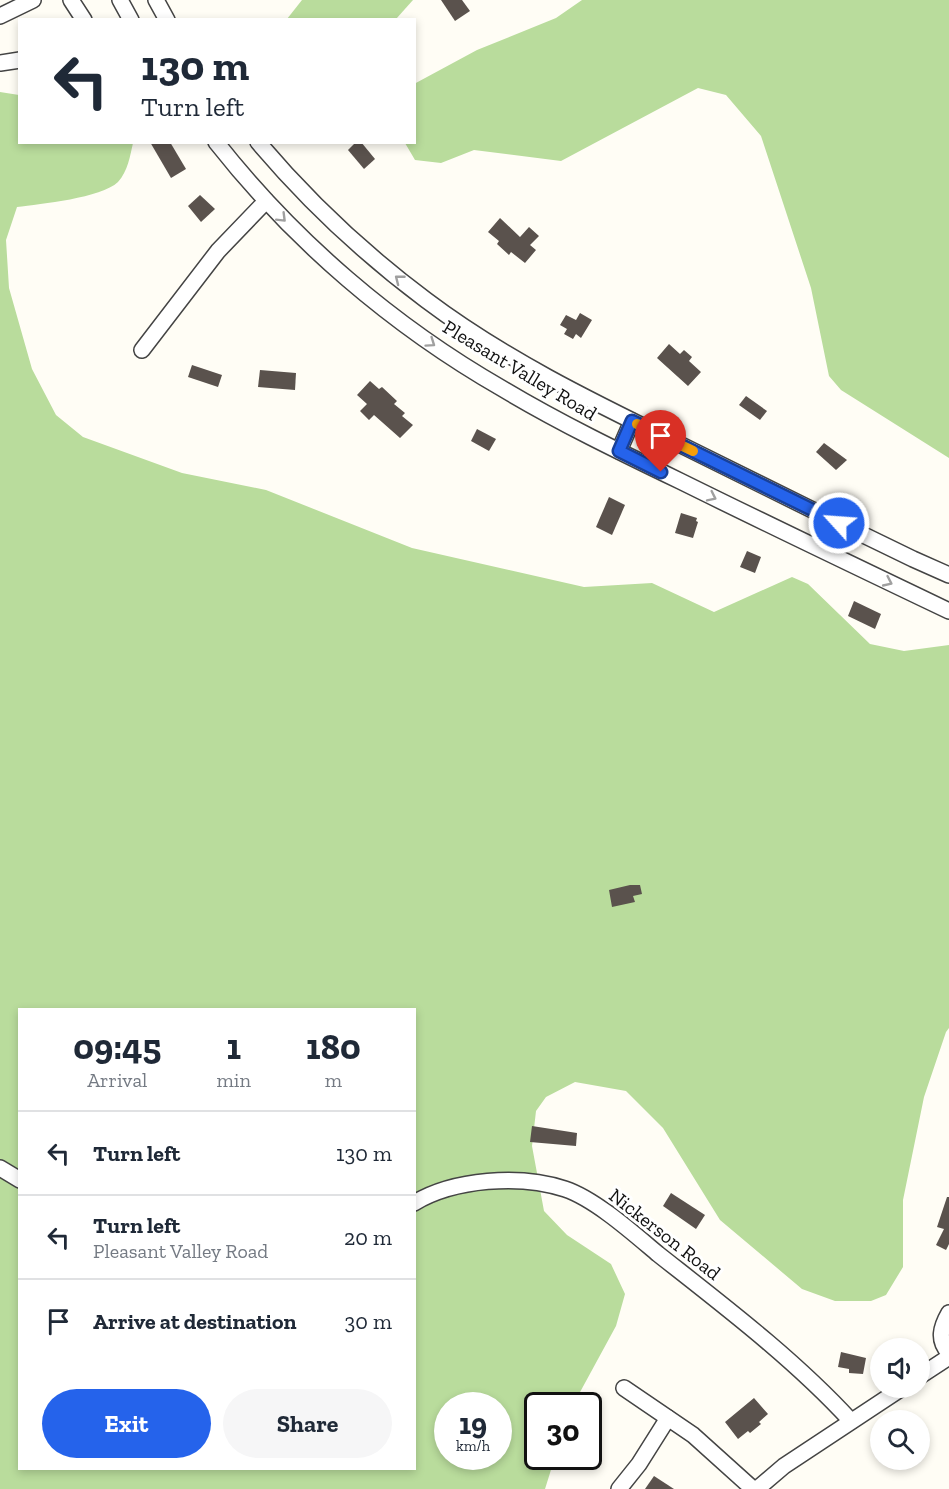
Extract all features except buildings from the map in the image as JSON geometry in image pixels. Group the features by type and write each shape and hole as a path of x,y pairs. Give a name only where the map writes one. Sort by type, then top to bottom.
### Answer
{"street":[{"path":"0,16 33,0"},
{"path":"71,0 83,18"},
{"path":"120,0 130,18"},
{"path":"156,0 166,18"},
{"path":"0,63 18,60"},
{"name":"Pleasant Valley Road","path":"218,144 299,236 347,278 397,319 501,388 619,451 949,611"},
{"name":"Pleasant Valley Road","path":"260,144 326,217 373,259 427,301 500,350 632,421 949,575"},
{"path":"142,350 218,251 266,201"},
{"path":"619,451 632,421"},
{"path":"0,1168 18,1179"},
{"name":"Nickerson Road","path":"416,1202 445,1190 508,1180 548,1185 576,1194 633,1233 704,1290 826,1394 850,1421"},
{"path":"930,1369 949,1355 943,1346 941,1336 949,1313"},
{"path":"624,1388 693,1435 755,1489 784,1466 886,1398"},
{"path":"619,1489 639,1464 669,1418"}],"green space":[{"path":"302,0 413,0 397,18 288,18"},
{"path":"582,0 949,0 949,458 841,390 829,376 811,288 761,136 726,95 698,88 561,161 474,150 441,163 415,160 406,144 416,144 416,83 477,50 556,18"},
{"path":"0,92 18,95 18,144 133,144 130,158 118,182 110,188 85,196 17,207 6,240 9,288 32,369 56,415 83,437 182,473 266,490 412,548 584,587 652,583 714,612 792,577 808,584 870,644 904,651 949,645 949,1028 924,1097 903,1200 903,1267 886,1295 871,1301 835,1301 802,1289 720,1220 663,1128 626,1091 575,1082 546,1097 536,1111 532,1146 544,1211 567,1235 611,1264 625,1294 616,1326 580,1392 524,1392 524,1470 551,1470 545,1489 0,1489"}],"slow traffic":[{"path":"637,424 693,451"}],"route":[{"path":"661,472 619,451 632,421 839,523"}]}
